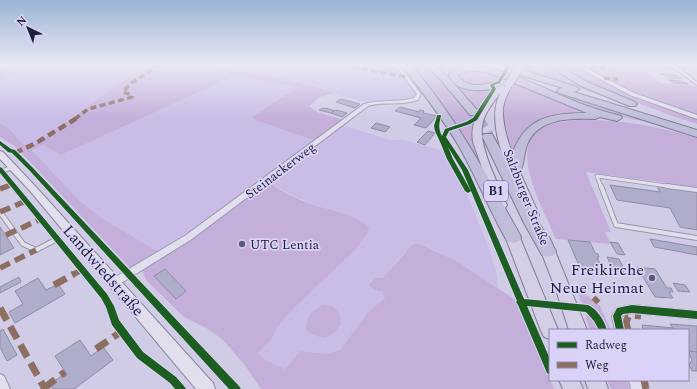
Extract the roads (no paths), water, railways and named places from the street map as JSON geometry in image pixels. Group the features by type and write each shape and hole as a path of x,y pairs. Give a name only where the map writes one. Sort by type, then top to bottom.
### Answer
{"highway":[{"path":"421,83 452,126 481,176 512,238"},
{"path":"449,83 474,113"},
{"path":"462,83 474,87 493,87 505,83"},
{"path":"526,83 580,107 617,118 697,134"},
{"path":"539,83 697,134"},
{"path":"553,83 697,128"},
{"path":"558,83 697,128"},
{"path":"583,83 647,111"},
{"path":"515,169 524,138 528,132 542,123 556,118 574,116 617,118"},
{"path":"488,136 509,175 534,230 548,251"}],"main road":[{"name":"Salzburger Straße","path":"505,83 478,124 476,134 478,145 512,238 549,329"},
{"name":"Salzburger Straße","path":"505,83 498,117 500,129 564,290 578,329"},
{"name":"Landwiedstraße","path":"0,154 115,282 207,389"}],"street":[{"name":"Steinackerweg","path":"115,282 189,237 366,105 374,102 408,102 416,99 419,94 411,83"},
{"path":"611,83 632,94 697,117"},
{"path":"0,172 13,167"},
{"path":"620,329 617,316 620,310 632,309 697,315"},
{"path":"0,380 4,389"}],"lane":[{"path":"697,190 597,176 616,225 697,238"},
{"path":"0,212 23,244 36,250 57,240"}],"tunnel":[{"path":"474,113 477,119"},
{"path":"477,118 488,136"}],"place":[{"name":"UTC Lentia","path":"242,244"},
{"name":"Freikirche Neue Heimat","path":"652,278"}]}
